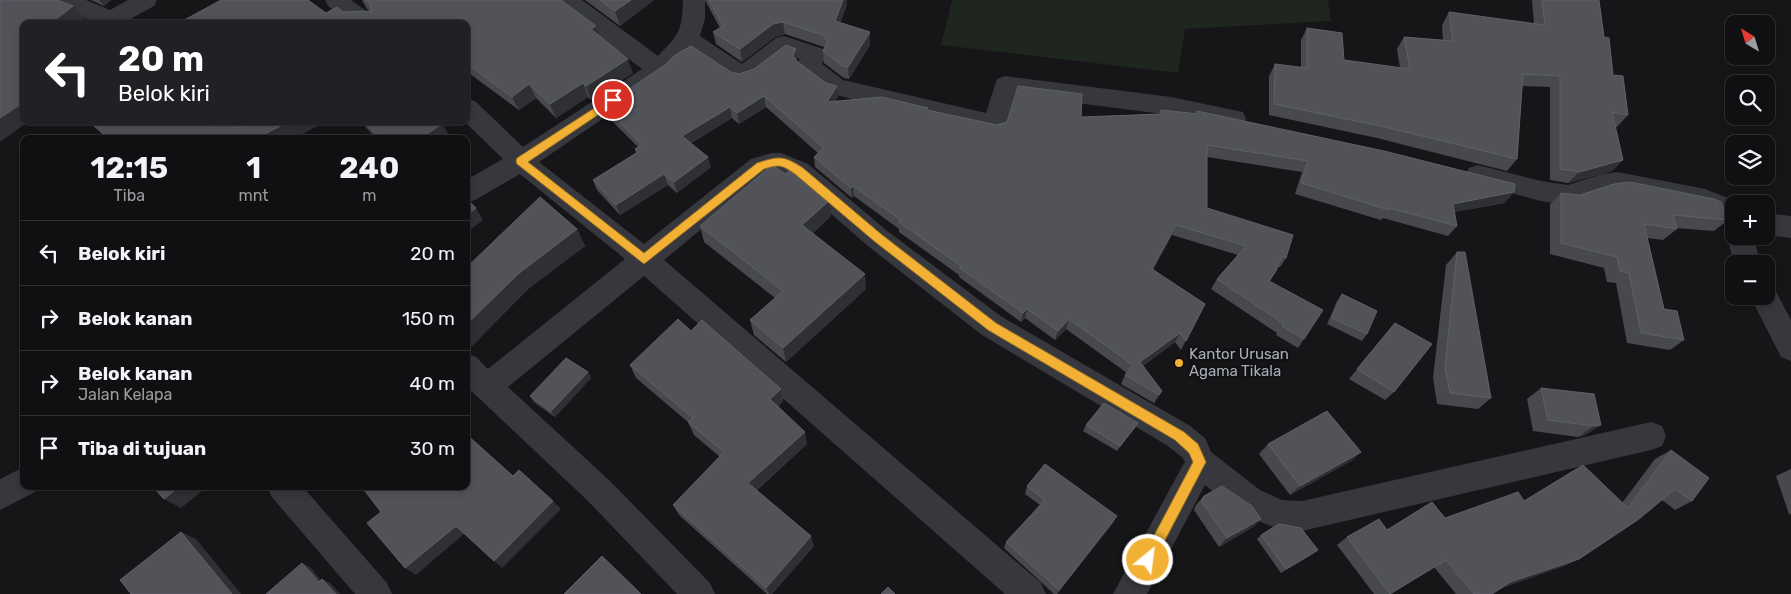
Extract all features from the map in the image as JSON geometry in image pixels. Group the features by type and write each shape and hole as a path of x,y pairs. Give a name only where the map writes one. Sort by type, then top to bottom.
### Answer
{"street":[{"path":"64,0 109,20"},
{"path":"116,20 146,0"},
{"path":"336,0 363,20"},
{"path":"567,0 659,69"},
{"path":"470,191 521,161 659,69 688,39 694,19 694,0"},
{"path":"688,39 742,76 784,44 815,55 808,66 836,87 995,125 1005,84 1171,106 1256,124"},
{"path":"470,112 521,161 644,260 1030,594"},
{"path":"223,125 234,135"},
{"path":"487,387 760,166 776,161 787,164 799,171 877,238 992,326 1179,436 1194,448 1200,462 1240,493 1265,508 1281,514 1302,516 1652,436"},
{"path":"1454,170 1541,191 1568,195 1602,184 1618,182 1704,199 1725,208"},
{"path":"1775,225 1791,227"},
{"path":"1769,305 1791,348"},
{"path":"470,370 600,492 699,594"},
{"path":"1129,594 1200,462"},
{"path":"0,495 20,484"},
{"path":"285,490 376,594"}],"shaded area":[{"path":"952,0 1328,0 1331,21 1185,29 1178,73 941,45"}],"building":[{"path":"0,0 57,0 73,6 55,20 20,20 20,47 17,50 20,52 20,105 0,118"},
{"path":"221,0 308,0 326,13 337,7 343,12 372,11 369,3 365,0 561,0 596,26 591,29 628,59 586,86 583,83 550,104 529,84 512,97 470,66 470,20 184,20"},
{"path":"600,0 631,0 615,11"},
{"path":"709,0 843,0 835,21 870,32 848,67 843,66 823,51 828,41 823,35 783,22 773,24 740,49 713,32 723,26"},
{"path":"1542,0 1599,0 1604,37 1609,38 1613,75 1623,76 1628,115 1612,112 1623,160 1579,172 1560,169 1560,76 1523,74 1517,159 1385,127 1274,104 1275,64 1307,68 1307,28 1342,33 1344,60 1410,69 1404,37 1453,41 1449,12 1545,25"},
{"path":"786,45 796,49 793,56 798,62 826,83 837,86 827,102 882,97 928,108 927,110 997,125 1007,122 1018,86 1082,94 1081,117 1161,114 1161,110 1197,114 1197,111 1384,151 1515,184 1514,192 1453,204 1457,226 1389,208 1389,210 1301,183 1308,161 1207,145 1207,208 1293,235 1286,258 1282,256 1276,271 1269,281 1323,310 1304,339 1282,326 1284,324 1217,279 1246,246 1176,225 1152,269 1205,304 1186,341 1180,333 1140,362 1162,391 1159,395 1125,375 1133,365 1069,319 1058,331 1027,309 1023,313 899,222 901,220 853,186 851,188 814,157 824,148 764,96 737,113 730,107 682,136 708,157 674,182 664,174 616,205 593,180 638,152 635,149 642,145 604,106 665,65 675,55 691,46 731,72 739,74 754,69"},
{"path":"93,125 207,125 209,127 240,127 239,125 282,125 263,135 105,135"},
{"path":"368,125 440,125 425,135 377,135"},
{"path":"772,165 785,174 793,168 830,200 802,225 865,274 783,348 750,320 783,291 700,226"},
{"path":"1630,182 1721,202 1725,212 1725,220 1673,215 1677,229 1644,224 1664,309 1677,311 1684,340 1641,333 1629,273 1620,271 1617,257 1561,243 1561,193 1580,195 1614,184"},
{"path":"540,197 577,229 518,274 470,321 470,264"},
{"path":"470,202 476,208 470,212"},
{"path":"1457,252 1465,252 1491,398 1450,393 1445,367"},
{"path":"1342,294 1377,311 1367,334 1332,318"},
{"path":"678,319 691,331 702,320 781,389 770,399 805,432 748,483 811,536 766,588 673,505 724,452 688,422 693,418 630,365"},
{"path":"1395,323 1432,344 1394,392 1357,369"},
{"path":"566,358 588,372 551,411 530,396"},
{"path":"1541,388 1594,394 1601,425 1594,426 1548,420"},
{"path":"1104,403 1138,423 1120,446 1086,425"},
{"path":"1327,411 1361,452 1300,486 1268,444"},
{"path":"470,438 513,476 519,470 553,501 494,561 456,526 405,568 367,523 381,512 364,490 470,490"},
{"path":"1671,450 1709,478 1692,501 1675,489 1639,519 1579,559 1510,582 1492,594 1474,594 1446,560 1390,594 1347,537 1379,519 1387,530 1432,502 1445,518 1518,492 1524,501 1583,465 1628,508"},
{"path":"1045,464 1117,516 1059,590 1006,542 1045,500 1027,486"},
{"path":"1222,486 1252,506 1261,519 1227,538 1201,501 1204,496"},
{"path":"156,490 175,490 164,499"},
{"path":"1279,524 1301,528 1318,550 1286,569 1261,535"},
{"path":"181,532 232,594 131,594 120,580"},
{"path":"602,556 641,594 564,594"},
{"path":"302,563 319,582 322,579 336,594 266,594"},
{"path":"888,587 895,594 881,594"}],"place":[{"name":"Kantor Urusan Agama Tikala","path":"1179,363"}],"route":[{"path":"613,100 521,161 644,260 760,166 776,161 787,164 799,171 877,238 992,326 1179,436 1194,448 1200,462 1148,560"}]}
